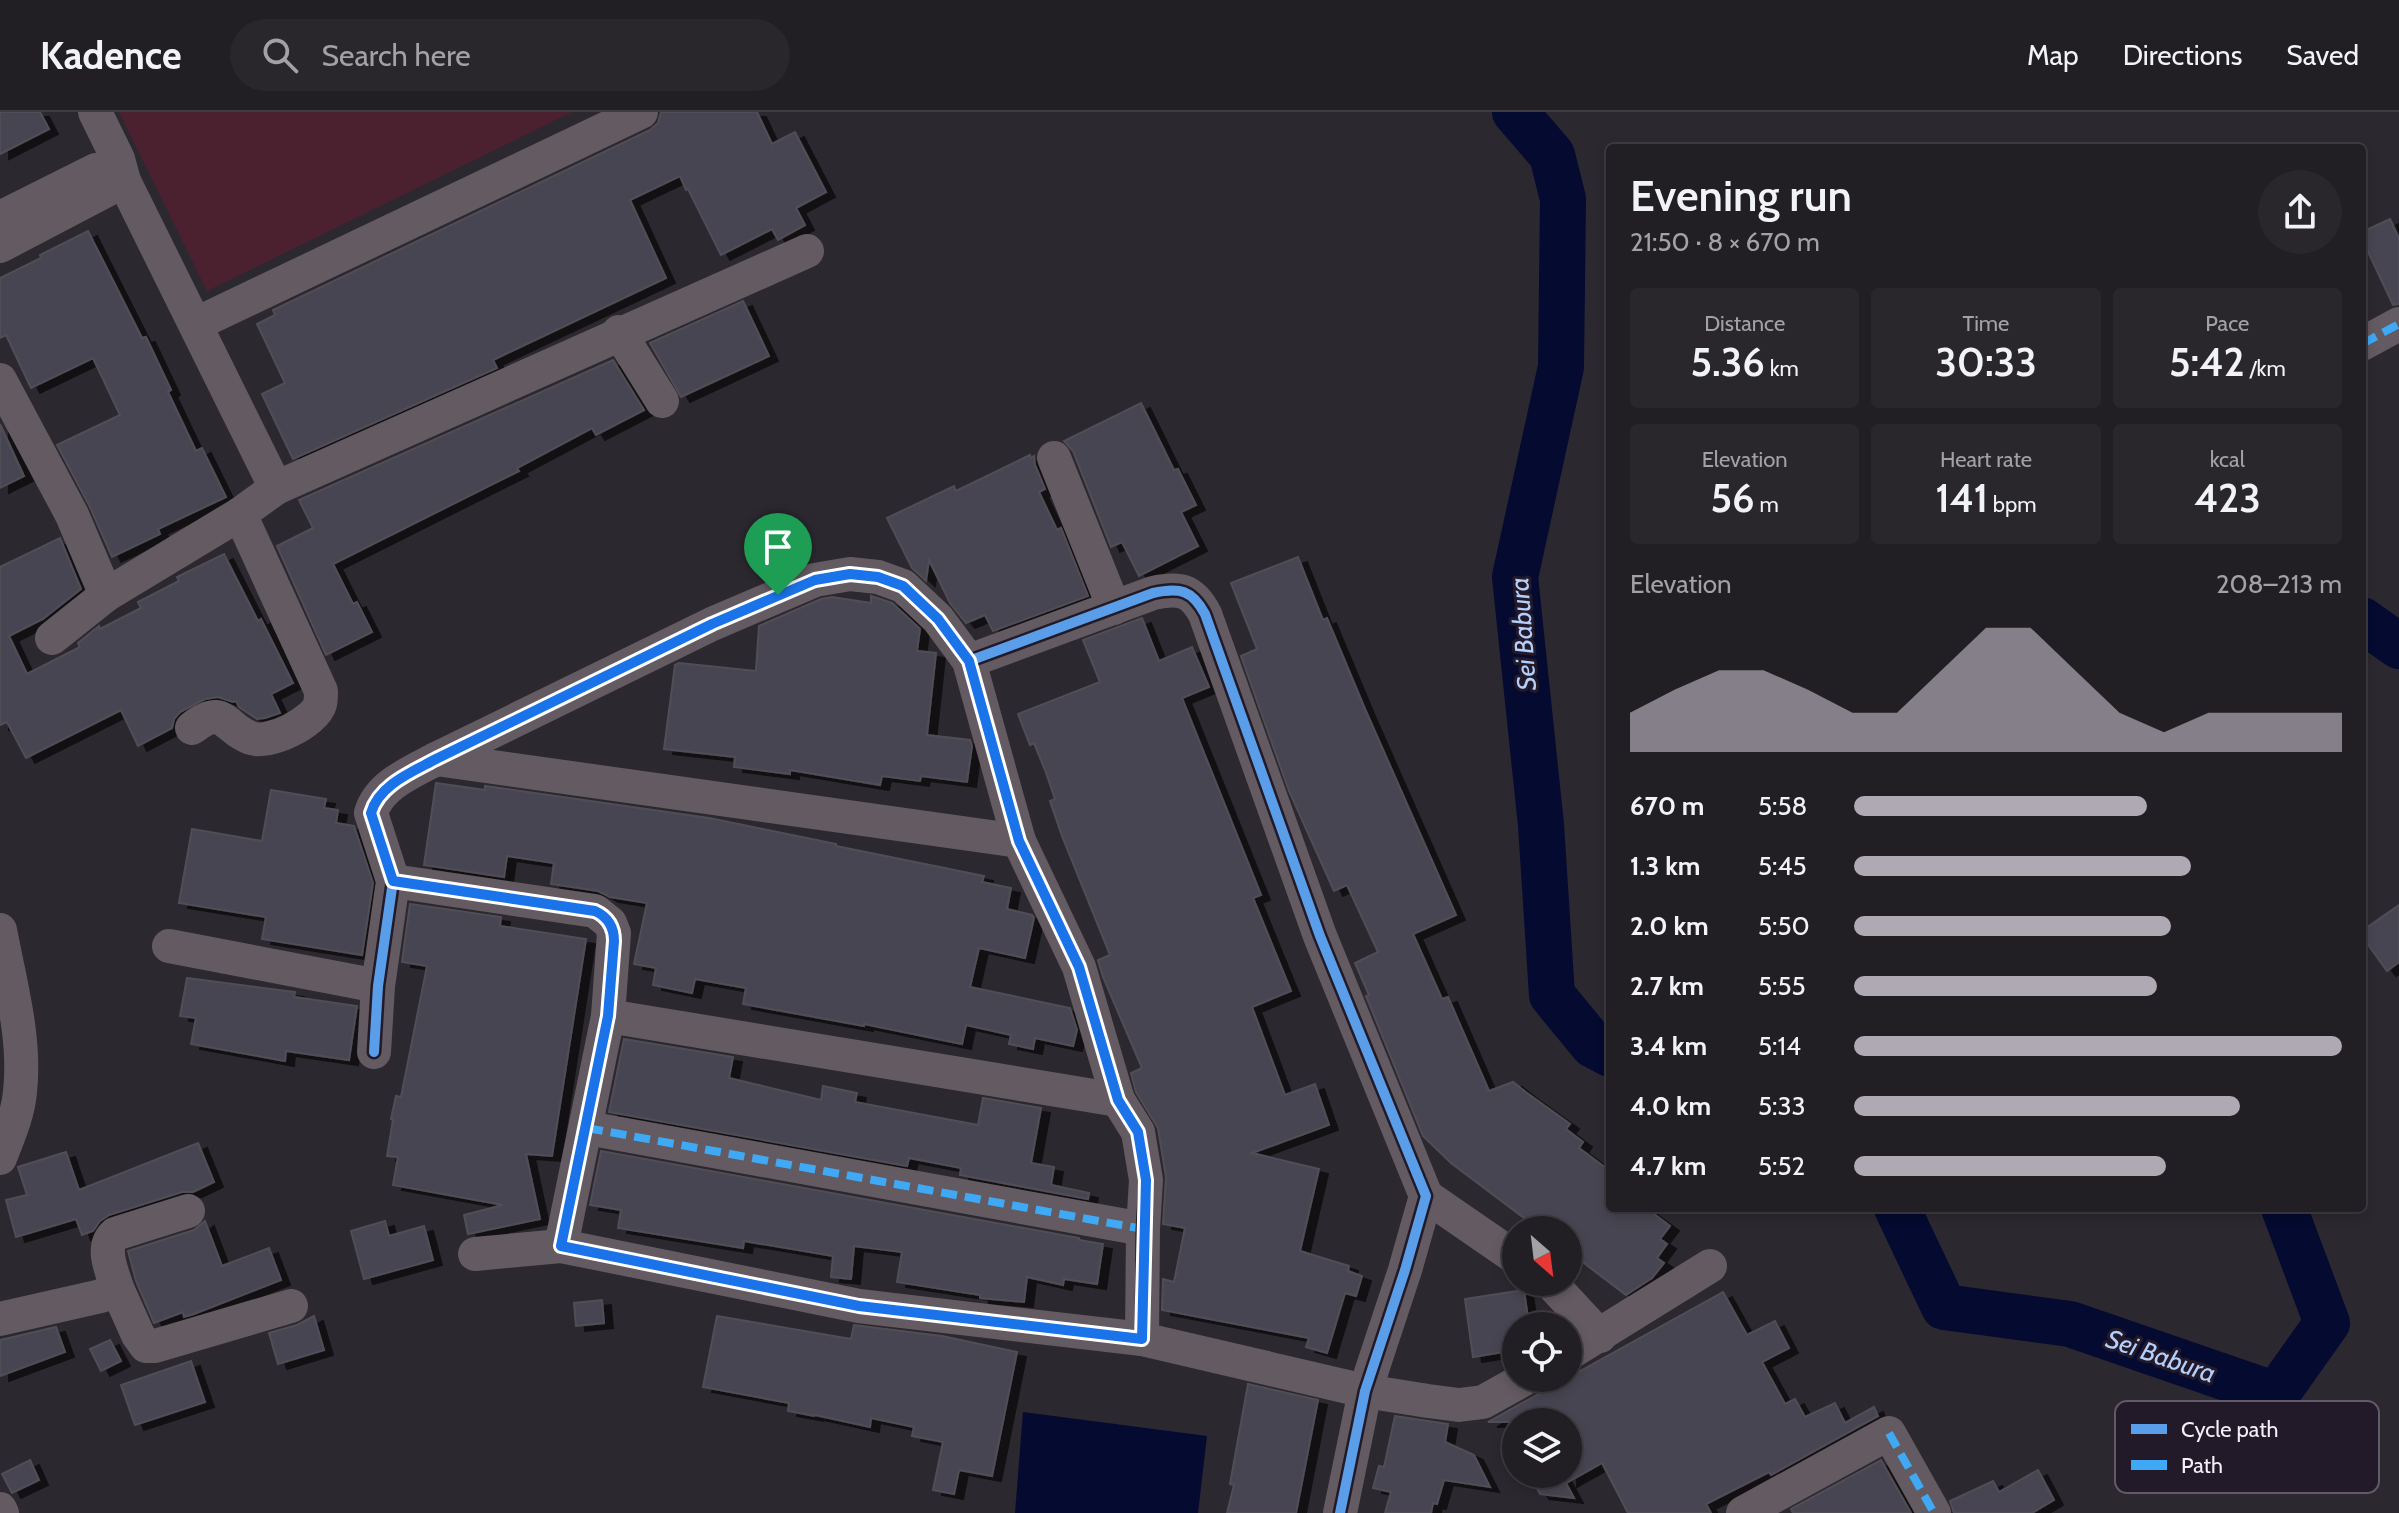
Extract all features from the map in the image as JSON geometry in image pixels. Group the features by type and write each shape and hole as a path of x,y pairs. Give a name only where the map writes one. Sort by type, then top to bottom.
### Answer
{"street":[{"path":"95,112 276,488"},
{"path":"196,324 620,116"},
{"path":"0,218 121,170"},
{"path":"0,246 121,170"},
{"path":"52,638 106,595 240,514 276,488 619,332 807,251"},
{"path":"2366,342 2399,324"},
{"path":"619,332 662,401"},
{"path":"0,380 72,515 106,595"},
{"path":"1054,458 1114,608"},
{"path":"192,728 209,717 217,717 252,739 263,739 297,728 311,718 320,706 321,691 240,514"},
{"path":"374,1052 378,986 393,881 371,813 378,797 396,781 712,624 815,580 850,574 878,577 903,586 938,619 969,661 1019,841 1079,967 1118,1100 1138,1132 1146,1180 1142,1339"},
{"path":"969,661 1171,589 1187,593 1197,600 1320,936 1426,1196 1502,1248"},
{"path":"436,759 1019,841"},
{"path":"393,881 595,911 610,923 614,933 608,1016 561,1246"},
{"path":"0,930 19,1034 20,1093 0,1158"},
{"path":"169,946 378,986"},
{"path":"608,1016 1118,1100"},
{"path":"587,1128 1143,1229"},
{"path":"1340,1513 1365,1391 1426,1196"},
{"path":"188,1211 115,1234 108,1240 107,1249 117,1288 146,1346 291,1306"},
{"path":"475,1254 561,1246 859,1306 1142,1339 1365,1391 1459,1405 1483,1402 1502,1391"},
{"path":"1582,1346 1710,1266"},
{"path":"0,1319 101,1296 117,1288"},
{"path":"1563,1296 1600,1336"},
{"path":"1743,1513 1889,1433 1934,1513"}],"shaded area":[{"path":"119,112 572,112 207,291"}],"water":[{"path":"1023,1412 1207,1436 1198,1513 1015,1513"}],"building":[{"path":"0,112 40,112 49,129 0,154"},
{"path":"661,112 757,112 772,144 795,132 826,192 796,208 805,225 778,240 772,229 721,255 680,176 630,200 666,278 493,360 497,368 293,459 262,394 285,383 257,324 275,315 273,310 650,130 658,123"},
{"path":"2390,219 2399,238 2399,304 2393,305 2366,248 2366,230"},
{"path":"88,231 142,338 146,337 196,451 202,448 226,497 158,529 160,534 112,557 57,445 120,415 93,358 31,388 6,335 0,338 0,278"},
{"path":"743,301 769,356 681,397 650,343"},
{"path":"613,360 644,410 596,435 592,428 517,468 519,471 333,564 353,604 357,602 372,632 326,655 277,546 313,528 299,500"},
{"path":"1141,403 1174,470 1178,469 1196,505 1181,512 1198,546 1139,576 1122,542 1111,547 1073,451 1064,441"},
{"path":"0,424 24,476 0,488"},
{"path":"1030,455 1031,458 1034,456 1045,489 1039,492 1057,530 1061,528 1088,596 993,631 985,615 966,623 950,603 929,560 926,581 912,568 887,518 954,486 956,491"},
{"path":"60,538 81,589 43,619 9,636 27,674 80,647 78,643 99,626 100,629 141,608 138,602 179,581 177,577 224,554 293,683 271,694 280,713 257,719 239,707 236,701 218,697 205,699 180,712 172,728 138,746 121,710 26,758 7,722 0,725 0,567"},
{"path":"1298,557 1323,620 1327,618 1456,915 1413,934 1442,999 1448,997 1489,1091 1513,1082 1570,1124 1566,1129 1583,1142 1579,1148 1606,1168 1606,1212 1651,1212 1670,1226 1660,1239 1667,1244 1657,1258 1664,1263 1652,1278 1626,1295 1582,1262 1582,1216 1521,1216 1451,1163 1423,1136 1355,963 1378,952 1347,885 1334,891 1289,791 1241,656 1257,649 1231,583"},
{"path":"871,596 892,603 920,629 917,651 936,653 927,735 970,740 972,746 967,782 921,776 920,781 882,776 880,785 790,770 790,774 734,767 735,757 664,749 675,665 756,671 759,626 821,599 832,597 871,603"},
{"path":"1142,618 1159,661 1192,647 1209,687 1182,698 1261,895 1253,898 1291,991 1252,1007 1285,1095 1315,1084 1329,1125 1252,1153 1319,1169 1300,1251 1349,1266 1348,1271 1362,1276 1356,1296 1345,1293 1327,1353 1306,1347 1309,1338 1162,1310 1163,1279 1174,1282 1185,1228 1163,1224 1166,1177 1158,1128 1136,1092 1131,1073 1142,1068 1098,960 1110,955 1062,836 1050,801 1055,799 1045,770 1034,743 1030,745 1018,714 1100,682 1083,640"},
{"path":"436,783 485,790 485,786 709,818 984,876 982,882 1011,888 1007,909 1034,918 1025,958 979,948 970,987 1070,1008 1077,1030 1073,1046 1035,1038 1033,1049 1009,1044 1011,1035 966,1025 962,1044 743,1004 746,988 695,979 692,993 653,985 656,968 634,964 647,903 551,884 554,863 507,856 504,877 424,865"},
{"path":"271,790 326,799 324,808 338,810 336,823 354,826 373,883 362,955 262,939 266,917 179,903 192,829 262,841"},
{"path":"410,904 501,917 500,926 586,939 552,1156 526,1154 540,1219 468,1234 464,1215 503,1205 393,1185 398,1157 387,1156 391,1119 396,1096 401,1097 427,966 402,962"},
{"path":"2399,905 2399,962 2387,971 2366,942 2366,928"},
{"path":"187,978 295,992 294,997 357,1006 349,1060 286,1051 285,1061 191,1044 196,1018 180,1016"},
{"path":"624,1039 733,1057 729,1078 821,1100 823,1086 857,1093 855,1102 978,1125 983,1098 1041,1108 1031,1163 1054,1167 1051,1185 1089,1193 1088,1199 960,1175 961,1168 909,1158 907,1166 609,1112"},
{"path":"198,1143 214,1182 193,1192 182,1192 109,1215 93,1231 82,1235 76,1219 16,1237 6,1200 27,1195 18,1167 66,1152 79,1190"},
{"path":"601,1151 1103,1244 1097,1284 1064,1279 1063,1285 1027,1277 1024,1302 980,1298 980,1295 897,1282 902,1252 854,1246 851,1279 831,1277 833,1256 744,1241 743,1248 618,1228 621,1210 590,1205"},
{"path":"205,1221 222,1266 269,1248 281,1280 194,1314 184,1317 183,1312 154,1323 136,1281 128,1251 194,1230"},
{"path":"385,1221 389,1236 424,1226 433,1260 364,1279 351,1231"},
{"path":"1723,1292 1747,1335 1775,1321 1789,1348 1762,1362 1785,1404 1795,1399 1805,1417 1835,1403 1845,1423 1874,1407 1878,1416 1771,1475 1769,1472 1706,1504 1711,1513 1628,1513 1602,1463 1582,1474 1582,1408 1513,1408 1542,1392 1582,1392 1582,1370"},
{"path":"1502,1293 1502,1296 1525,1296 1527,1312 1502,1312 1502,1352 1473,1357 1465,1299"},
{"path":"602,1300 604,1323 576,1326 574,1303"},
{"path":"314,1316 324,1350 278,1364 269,1333 297,1325"},
{"path":"717,1316 851,1339 854,1325 942,1336 1017,1352 992,1476 959,1470 954,1494 933,1490 943,1442 912,1436 914,1427 871,1418 870,1427 788,1411 789,1403 703,1387"},
{"path":"56,1327 65,1352 0,1376 0,1340"},
{"path":"110,1340 121,1361 101,1371 90,1349"},
{"path":"191,1361 205,1402 135,1425 121,1385"},
{"path":"1248,1384 1318,1400 1296,1513 1227,1513 1234,1485 1230,1484"},
{"path":"1502,1414 1502,1422 1488,1422"},
{"path":"1395,1416 1448,1424 1445,1442 1474,1455 1490,1487 1444,1480 1431,1513 1385,1513 1391,1492 1373,1488 1379,1466 1384,1467"},
{"path":"30,1460 39,1480 12,1493 2,1474"},
{"path":"1881,1460 1911,1513 1793,1513 1791,1509"},
{"path":"2038,1470 2054,1500 2032,1513 1954,1513 1950,1501 1993,1481 1999,1492"},
{"path":"1537,1488 1569,1488 1574,1498 1540,1494"}],"waterway":[{"name":"Sei Babura","path":"1515,112 1552,155 1563,199 1561,367 1515,577 1541,825 1552,995 1593,1045 1606,1052"},
{"name":"Sei Babura","path":"2366,623 2399,646"},
{"name":"Sei Babura","path":"1899,1212 1944,1307 2070,1324 2276,1395 2327,1323 2285,1212"}],"marked path":[{"path":"2366,342 2399,324"},
{"path":"587,1128 1143,1229"},
{"path":"1889,1433 1934,1513"}],"cycle path":[{"path":"374,1052 378,986 393,881 371,813 375,803 389,787 436,759 712,624 815,580 850,574 878,577 903,586 938,619 969,661 1019,841 1079,967 1118,1100 1138,1132 1146,1180 1142,1339"},
{"path":"969,661 1153,593 1171,590 1184,592 1195,600 1205,614 1320,936 1426,1196 1365,1391 1340,1513"}],"route":[{"path":"850,574 878,577 903,586 938,619 969,661 1019,841 1079,967 1118,1100 1138,1132 1146,1180 1142,1339 859,1306 561,1246 608,1016 614,941 610,923 595,911 393,881 371,813 373,806 378,797 396,781 436,759 778,595 815,580 850,574"}]}
